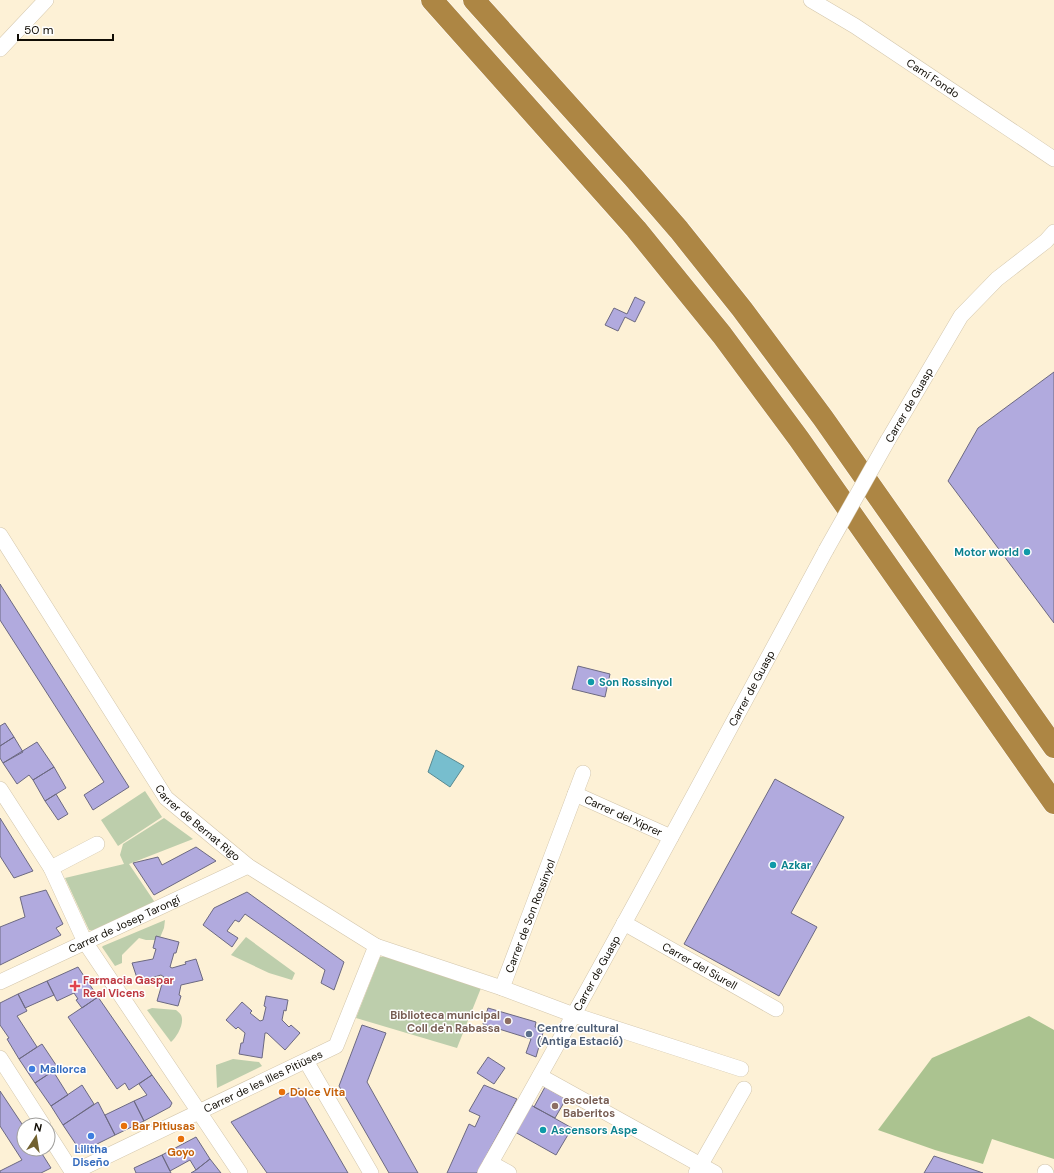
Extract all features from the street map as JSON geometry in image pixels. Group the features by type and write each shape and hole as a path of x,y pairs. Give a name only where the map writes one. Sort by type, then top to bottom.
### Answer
{"highway":[{"path":"432,0 618,208 708,316 799,439 1054,803"},
{"path":"474,0 679,230 742,309 827,424 1054,747"}],"street":[{"path":"0,49 46,0"},
{"name":"Camí Fondo","path":"811,0 855,26 1054,159"},
{"name":"Carrer de Guasp","path":"488,1168 671,838 826,550 888,440 961,316 997,279 1046,241 1054,232"},
{"name":"Carrer de Bernat Rigo","path":"0,535 166,798 248,866 376,946 502,988"},
{"name":"Carrer de Son Rossinyol","path":"502,988 584,773"},
{"path":"0,789 52,868 85,942 240,1173"},
{"name":"Carrer del Xiprer","path":"576,794 671,838"},
{"path":"52,868 97,844"},
{"name":"Carrer de Josep Tarongí","path":"0,982 248,866"},
{"name":"Carrer del Siurell","path":"624,923 776,1009"},
{"name":"Carrer de les Illes Pitiüses","path":"73,1173 336,1046 376,946"},
{"path":"502,988 574,1015 741,1069"},
{"path":"0,1058 37,1117"},
{"path":"306,1061 371,1173"},
{"path":"540,1076 698,1169 715,1173"},
{"path":"698,1169 744,1089"},
{"path":"56,1146 73,1173"},
{"path":"488,1168 509,1173"}],"green space":[{"path":"145,791 162,817 118,846 101,820"},
{"path":"164,818 193,839 129,864 156,904 94,931 89,930 65,878 124,864 120,855 123,844"},
{"path":"165,920 164,928 159,940 146,940 139,938 122,955 122,963 115,966 102,947 103,946"},
{"path":"246,937 295,973 292,980 269,973 231,955"},
{"path":"386,956 481,988 457,1048 356,1018 380,957"},
{"path":"152,1008 176,1010 180,1013 182,1022 180,1030 171,1042 147,1010"},
{"path":"1029,1016 1054,1030 1054,1159 992,1139 983,1164 935,1150 878,1130 932,1058"},
{"path":"233,1059 259,1062 262,1066 217,1088 216,1065"}],"water":[{"path":"436,750 464,766 450,787 428,772"}],"building":[{"path":"635,297 645,302 635,322 625,317 618,331 605,325 614,308 627,314"},
{"name":"Motor world","path":"1054,372 1054,623 948,481 978,428"},
{"path":"0,584 129,787 93,810 84,795 104,782 0,620"},
{"name":"Son Rossinyol","path":"578,666 610,674 605,697 572,689"},
{"path":"5,723 14,737 0,746 0,726"},
{"path":"14,737 23,752 3,763 0,758 0,746"},
{"path":"37,742 54,767 33,780 29,775 17,784 3,763"},
{"path":"54,767 66,788 45,801 33,780"},
{"name":"Azkar","path":"775,779 844,817 791,913 817,927 779,996 684,944"},
{"path":"56,794 68,814 58,820 45,801"},
{"path":"0,818 33,871 14,878 0,856"},
{"path":"196,847 216,861 154,895 133,863 158,857 162,865"},
{"path":"46,890 63,924 56,928 61,935 0,965 0,927 25,917 20,897"},
{"path":"247,892 344,962 334,990 321,983 325,970 245,914 239,922 235,920 227,931 238,938 232,947 203,925 214,908"},
{"path":"156,936 179,942 170,967 172,968 186,964 185,962 196,959 203,980 181,985 179,995 181,996 178,1006 157,1001 164,977 161,975 148,979 149,981 139,984 132,963 153,959 156,949 153,948"},
{"path":"78,967 98,997 82,1008 76,1000 78,999 74,993 57,1001 47,981"},
{"path":"47,981 54,995 25,1008 18,994"},
{"path":"18,994 27,1011 17,1016 37,1047 19,1059 7,1039 9,1038 0,1025 0,1003"},
{"path":"266,996 288,1000 286,1011 284,1010 282,1020 289,1027 291,1025 300,1033 285,1050 267,1033 265,1033 262,1058 239,1054 245,1033 238,1027 236,1029 226,1020 242,1002 252,1011 250,1013 260,1021 263,1020 266,1007 264,1006"},
{"path":"98,997 152,1075 129,1090 125,1083 117,1089 68,1017"},
{"name":"Centre cultural (Antiga Estació)","path":"488,1008 536,1022 535,1027 544,1029 536,1057 526,1053 531,1039 483,1024"},
{"path":"362,1025 386,1033 367,1082 418,1173 389,1173 339,1086"},
{"path":"42,1044 58,1068 35,1083 19,1059"},
{"path":"488,1057 505,1068 494,1084 477,1073"},
{"path":"53,1071 68,1095 51,1106 35,1083"},
{"path":"152,1075 172,1103 170,1107 144,1121 134,1101 147,1095 139,1084"},
{"path":"82,1085 94,1104 63,1125 51,1106"},
{"path":"484,1085 517,1099 477,1173 447,1173 469,1124 475,1127 480,1116 469,1111"},
{"path":"545,1087 566,1099 555,1118 534,1107"},
{"path":"299,1088 348,1173 267,1173 231,1122"},
{"path":"0,1091 17,1117 16,1117 16,1151 0,1126"},
{"path":"134,1101 144,1121 115,1135 105,1115"},
{"path":"98,1102 115,1135 81,1152 63,1125"},
{"name":"Ascensors Aspe","path":"531,1105 572,1128 556,1155 515,1132"},
{"path":"196,1137 210,1159 196,1170 190,1160 170,1171 162,1155"},
{"path":"162,1155 171,1173 136,1173 134,1168"},
{"path":"934,1156 983,1173 924,1173"},
{"path":"20,1157 44,1157 51,1168 41,1173 0,1173 0,1171 22,1160"},
{"path":"210,1159 221,1173 191,1173 196,1170"}],"place":[{"name":"Motor world","path":"1027,552"},
{"name":"Son Rossinyol","path":"591,682"},
{"name":"Azkar","path":"773,865"},
{"name":"Farmacia Gaspar Real Vicens","path":"75,986"},
{"name":"Biblioteca municipal Coll de'n Rabassa","path":"508,1021"},
{"name":"Centre cultural (Antiga Estació)","path":"529,1034"},
{"name":"Mallorca","path":"32,1069"},
{"name":"Dolce Vita","path":"282,1092"},
{"name":"escoleta Baberitos","path":"555,1106"},
{"name":"Bar Pitiusas","path":"124,1126"},
{"name":"Ascensors Aspe","path":"543,1130"},
{"name":"Lilitha Diseño","path":"91,1136"},
{"name":"Goyo","path":"181,1139"}]}
